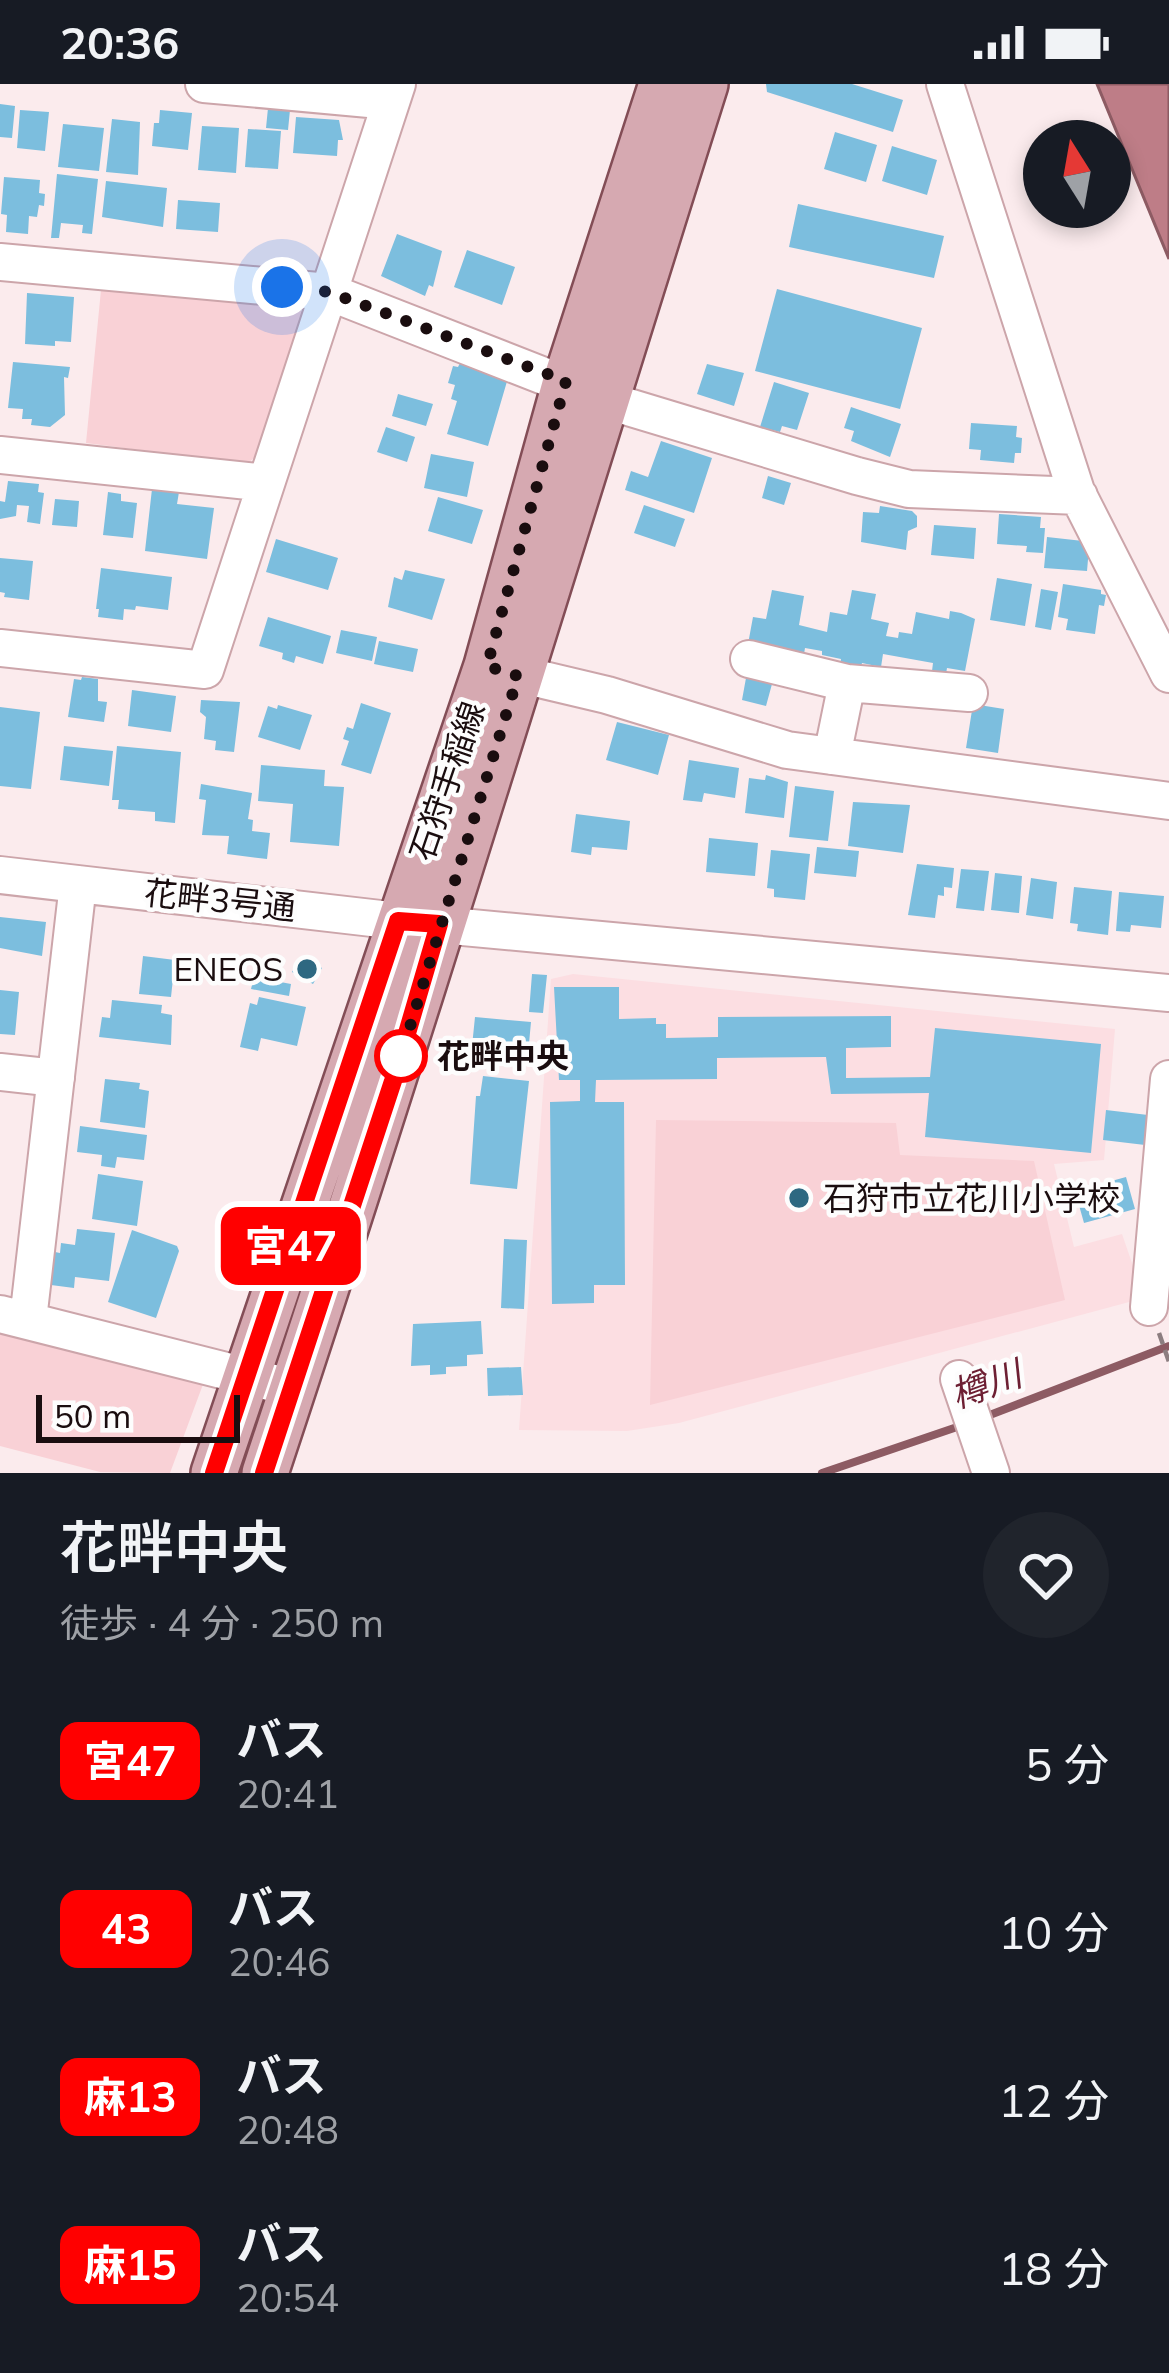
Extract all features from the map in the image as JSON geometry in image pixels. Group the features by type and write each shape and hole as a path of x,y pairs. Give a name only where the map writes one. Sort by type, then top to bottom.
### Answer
{"main road":[{"name":"石狩手稲線","path":"216,1467 419,922 503,671 586,391 662,84"},
{"name":"石狩手稲線","path":"586,391 706,84"},
{"name":"石狩手稲線","path":"266,1470 393,1081 419,922"}],"street":[{"path":"0,648 206,670 394,93 204,84"},
{"path":"945,84 1078,496 1169,674"},
{"path":"0,262 329,292 586,391 909,490 1078,496"},
{"path":"0,455 266,483"},
{"path":"749,659 847,683 969,692"},
{"path":"503,671 607,694 787,750 1169,800"},
{"path":"832,756 847,683"},
{"name":"花畔3号通","path":"0,875 419,922 1169,993"},
{"path":"78,884 56,1078 14,1317 248,1373 292,1388"},
{"path":"0,1072 56,1078"},
{"path":"1149,1307 1169,1079"},
{"path":"959,1379 991,1473"}],"shaded area":[{"path":"1097,84 1169,84 1169,259 1131,167 1131,120 1112,120"},
{"path":"101,290 297,305 303,313 254,458 247,464 86,443"},
{"name":"石狩市立花川小学校","path":"573,974 1115,1029 1104,1160 1054,1164 1074,1247 1122,1234 1144,1298 679,1423 627,1431 519,1430 551,979"},
{"path":"656,1120 896,1123 900,1155 1034,1161 1065,1300 650,1405"},
{"path":"0,1331 205,1379 170,1473 100,1472 0,1446"}],"building":[{"path":"766,84 852,84 903,100 893,132 767,92"},
{"path":"0,104 15,106 12,138 0,137"},
{"path":"268,108 290,110 288,130 266,128"},
{"path":"20,110 49,112 45,151 17,148"},
{"path":"160,110 192,113 188,150 152,146"},
{"path":"296,117 339,120 343,140 338,140 337,156 293,153"},
{"path":"112,119 140,122 138,175 106,172"},
{"path":"63,124 104,128 99,171 58,167"},
{"path":"202,126 239,128 236,173 198,170"},
{"path":"248,129 281,131 278,169 245,167"},
{"path":"835,132 877,145 866,182 824,169"},
{"path":"892,146 937,160 927,195 882,181"},
{"path":"57,174 98,179 92,234 82,233 83,225 61,223 59,238 51,238"},
{"path":"4,177 40,180 44,206 39,205 37,217 29,216 28,234 6,232 7,215 1,214"},
{"path":"106,181 167,188 163,227 102,217"},
{"path":"178,200 220,203 218,232 176,229"},
{"path":"798,204 944,236 934,278 789,247"},
{"path":"397,234 442,251 433,287 429,285 425,296 381,276"},
{"path":"467,250 515,267 502,305 454,287"},
{"path":"777,289 922,328 900,409 755,371"},
{"path":"27,293 74,297 71,342 25,344"},
{"path":"13,362 70,367 68,378 64,377 65,415 50,427 31,425 32,419 22,419 23,409 8,408"},
{"path":"460,363 508,378 488,446 447,434 457,401 451,399 455,385 448,383 453,366"},
{"path":"707,364 744,373 734,406 697,394"},
{"path":"774,382 809,393 797,430 760,427"},
{"path":"398,394 433,404 426,426 392,416"},
{"path":"851,407 901,424 890,457 851,441 854,431 844,428"},
{"path":"971,423 1017,426 1021,453 1015,453 1014,463 980,460 981,450 969,449"},
{"path":"386,427 415,437 407,462 377,452"},
{"path":"661,441 712,458 694,513 625,490 631,471 648,477"},
{"path":"431,454 474,462 467,497 424,488"},
{"path":"768,476 791,483 784,505 762,498"},
{"path":"8,481 39,484 38,492 44,493 40,524 27,522 29,506 17,505 16,516 0,519 0,501 5,502"},
{"path":"152,489 179,492 177,504 214,508 207,559 145,551"},
{"path":"108,492 121,494 121,501 137,503 133,538 103,535"},
{"path":"438,497 483,510 472,544 428,531"},
{"path":"55,499 79,501 77,527 52,525"},
{"path":"644,505 685,519 675,547 634,533"},
{"path":"880,506 917,516 917,527 908,531 906,550 861,542 863,512 879,513"},
{"path":"999,514 1041,517 1043,553 1026,552 1027,546 997,544"},
{"path":"934,525 976,528 974,559 931,555"},
{"path":"1047,537 1083,541 1083,548 1089,548 1087,571 1044,568"},
{"path":"276,539 338,558 328,590 266,572"},
{"path":"0,558 33,561 29,600 4,597 0,592"},
{"path":"101,568 172,577 168,610 136,606 135,610 124,609 123,620 98,617"},
{"path":"405,570 445,579 432,620 388,607 394,577 402,580"},
{"path":"997,578 1032,584 1025,626 990,620"},
{"path":"1063,584 1101,590 1106,595 1104,606 1099,605 1095,634 1066,630 1068,619 1058,617"},
{"path":"1041,589 1058,592 1051,630 1035,627"},
{"path":"772,590 804,596 799,625 827,632 830,612 847,615 852,590 876,594 871,619 889,623 886,636 912,634 916,612 949,619 950,611 961,613 975,619 965,671 947,668 946,674 932,671 933,663 883,654 881,667 862,663 860,670 840,666 841,659 822,655 822,651 805,648 804,654 748,644 753,617 766,619"},
{"path":"268,617 331,636 323,664 296,656 294,663 282,659 283,653 259,646"},
{"path":"341,630 377,637 372,661 336,653"},
{"path":"379,641 418,649 413,672 374,664"},
{"path":"746,678 772,684 766,706 742,700"},
{"path":"74,679 98,679 98,701 107,702 104,722 68,717"},
{"path":"132,690 176,696 171,732 128,726"},
{"path":"201,700 240,702 234,752 215,750 216,741 204,739 206,717 200,712"},
{"path":"361,703 391,713 371,774 341,765 349,741 343,739 347,727 353,729"},
{"path":"973,704 1004,709 998,753 966,748"},
{"path":"278,705 312,715 300,750 258,737 268,706 277,709"},
{"path":"0,707 40,712 31,789 0,786"},
{"path":"617,722 669,735 658,775 606,760"},
{"path":"64,746 113,751 109,786 60,780"},
{"path":"117,746 181,752 175,823 155,821 155,812 118,809 119,800 112,800"},
{"path":"689,760 739,768 735,798 704,793 702,802 683,800"},
{"path":"261,765 325,770 324,786 344,787 339,846 290,842 293,804 258,801"},
{"path":"766,775 788,782 784,818 745,813 749,778 765,780"},
{"path":"201,784 252,793 248,819 253,820 252,831 270,833 267,859 227,854 229,836 202,835 206,800 199,799"},
{"path":"795,786 834,791 828,841 789,837"},
{"path":"853,802 910,805 903,853 848,846"},
{"path":"576,814 630,821 627,850 592,847 591,855 571,852"},
{"path":"709,838 758,843 755,876 706,872"},
{"path":"817,847 859,851 856,877 814,873"},
{"path":"771,850 810,854 805,900 774,897 774,889 767,888"},
{"path":"917,864 954,868 952,888 944,887 944,896 938,895 935,918 908,915"},
{"path":"961,869 989,871 984,911 956,908"},
{"path":"995,873 1022,876 1019,913 991,910"},
{"path":"1031,878 1057,882 1053,919 1026,915"},
{"path":"1074,887 1112,891 1108,935 1077,931 1078,924 1070,923"},
{"path":"1119,892 1164,896 1161,928 1131,925 1130,932 1116,931"},
{"path":"0,917 46,922 42,956 0,948"},
{"path":"143,956 175,960 171,997 139,994"},
{"path":"302,956 322,968 313,984 292,972"},
{"path":"532,974 547,975 543,1013 529,1012"},
{"path":"254,977 291,984 289,996 251,989"},
{"path":"554,987 619,987 619,1019 656,1018 656,1024 666,1024 666,1038 718,1037 718,1017 891,1016 891,1047 846,1048 846,1078 930,1077 935,1028 1101,1044 1091,1153 925,1137 929,1093 831,1094 826,1057 717,1058 717,1079 596,1080 595,1102 624,1102 625,1285 594,1285 594,1303 552,1304 550,1102 580,1101 580,1080 559,1080"},
{"path":"0,990 19,992 15,1035 0,1034"},
{"path":"259,997 306,1007 297,1046 261,1038 258,1051 240,1047 250,1003 257,1005"},
{"path":"112,1000 162,1005 161,1013 172,1015 171,1045 99,1037 102,1017 110,1018"},
{"path":"475,1017 531,1022 527,1065 471,1056"},
{"path":"483,1076 529,1081 517,1189 470,1184 476,1096 480,1096"},
{"path":"105,1079 140,1083 139,1089 149,1091 145,1128 100,1122"},
{"path":"1106,1110 1148,1115 1145,1145 1103,1140"},
{"path":"80,1126 147,1135 144,1160 117,1157 115,1168 101,1166 102,1155 77,1152"},
{"path":"98,1174 143,1181 137,1226 92,1219"},
{"path":"1126,1177 1135,1209 1084,1223 1075,1191"},
{"path":"77,1229 115,1233 109,1281 75,1277 74,1288 51,1285 55,1252 60,1253 61,1243 75,1245"},
{"path":"132,1230 177,1246 179,1251 156,1318 108,1302"},
{"path":"504,1239 527,1240 524,1309 501,1308"},
{"path":"481,1321 483,1354 467,1355 467,1366 446,1367 446,1374 430,1375 430,1365 411,1366 413,1324"},
{"path":"521,1367 523,1395 488,1396 487,1368"}],"waterway":[{"name":"樽川","path":"982,1418 1169,1346"},
{"name":"樽川","path":"822,1473 963,1425"}],"bus line":[{"name":"宮47","path":"214,1473 398,921 439,924 393,1081 264,1473"}],"place":[{"name":"ENEOS","path":"307,969"},
{"name":"花畔中央","path":"401,1056"},
{"name":"石狩市立花川小学校","path":"799,1198"}],"route":[{"path":"282,287 329,292 566,381 487,666 518,676 401,1056"}]}
